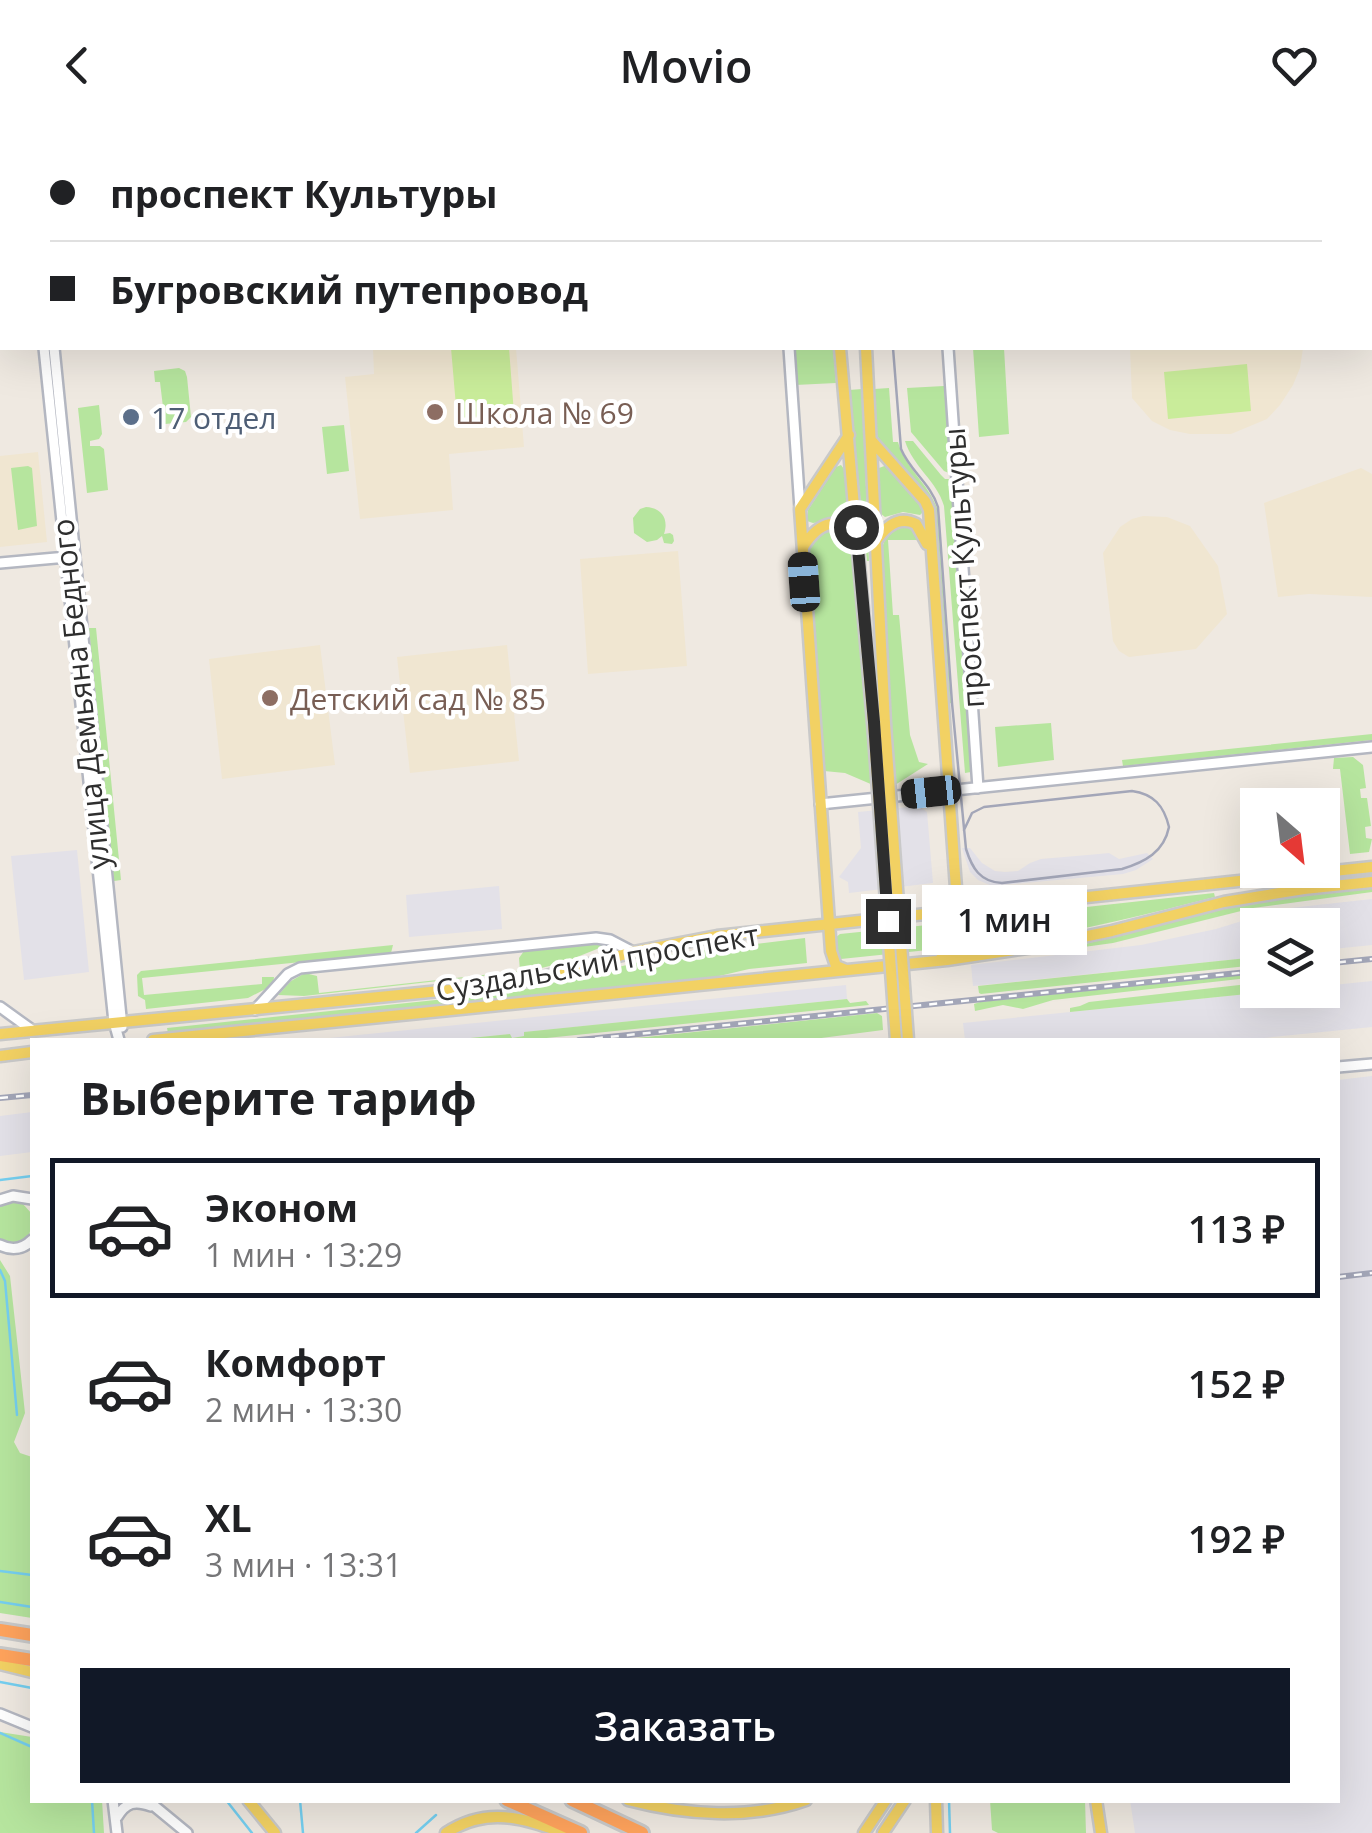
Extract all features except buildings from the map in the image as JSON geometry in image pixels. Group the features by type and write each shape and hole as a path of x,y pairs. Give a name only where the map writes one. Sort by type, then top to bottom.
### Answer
{"highway":[{"path":"0,1630 30,1635"},
{"path":"0,1655 30,1660"},
{"path":"514,1803 580,1833"},
{"path":"578,1803 642,1833"}],"main road":[{"path":"840,350 908,1038"},
{"path":"866,350 876,542 879,723 896,1038"},
{"path":"846,970 834,962 829,926 800,509 849,436"},
{"path":"871,440 925,501 928,510 958,937 947,956 930,961"},
{"path":"876,542 889,526 912,521 924,536 932,557"},
{"path":"802,548 818,528 837,524 852,537 859,558"},
{"name":"Суздальский проспект","path":"0,1034 492,986 718,936 1372,867"},
{"name":"Суздальский проспект","path":"173,1038 930,961 1048,944 1224,902 1372,882"},
{"path":"0,1056 30,1052"},
{"path":"0,1664 30,1672"},
{"path":"250,1803 274,1833"},
{"path":"646,1803 737,1813 796,1803"},
{"path":"864,1833 884,1803"},
{"path":"883,1833 903,1803"},
{"path":"936,1803 937,1833"},
{"path":"1096,1803 1101,1833"},
{"path":"446,1833 462,1823 494,1816 537,1823 565,1833"}],"street":[{"name":"улица Демьяна Бедного","path":"44,350 70,556 120,1038"},
{"name":"улица Демьяна Бедного","path":"54,350 70,556"},
{"path":"789,350 800,509"},
{"name":"проспект Культуры","path":"948,350 978,788"},
{"path":"0,563 70,556"},
{"path":"820,804 1372,747"},
{"path":"255,1010 288,974 300,968 596,938 610,940 633,952"},
{"path":"0,1007 32,1030"},
{"path":"1340,1067 1372,1064"},
{"path":"0,1200 12,1196 29,1201"},
{"path":"0,1245 15,1249 30,1241"},
{"path":"0,1714 30,1726"},
{"path":"116,1803 117,1833"},
{"path":"116,1817 130,1803"},
{"path":"136,1803 156,1808"},
{"path":"150,1803 187,1833"}],"shaded area":[{"name":"Школа № 69","path":"373,350 516,350 524,447 449,454 453,510 360,519 345,377 374,374"},
{"path":"1130,350 1303,350 1293,385 1280,405 1267,419 1231,434 1170,430 1152,421 1132,398"},
{"path":"38,452 47,542 0,547 0,456"},
{"path":"1361,468 1372,474 1372,597 1278,597 1264,503"},
{"path":"1143,516 1167,517 1190,526 1218,566 1227,614 1196,649 1129,657 1113,641 1103,553 1120,527"},
{"path":"678,551 687,666 588,674 580,559"},
{"name":"Детский сад № 85","path":"320,645 335,765 222,779 209,659"},
{"path":"507,645 519,761 410,773 397,657"},
{"path":"919,806 927,812 933,883 849,893 848,882 839,877 861,848 858,812"},
{"path":"962,848 970,848 995,871 1005,872 1018,871 1041,859 1109,853 1119,859 1147,853 1153,859 1123,874 992,886 970,872"},
{"path":"77,850 89,972 24,980 11,856"},
{"path":"499,886 502,929 409,937 406,895"},
{"path":"1372,899 1372,945 1340,948 1340,908 1290,908"},
{"path":"1240,922 1240,959 973,986 971,965 1141,945"},
{"path":"1372,981 1372,1027 1264,1038 965,1038 963,1023 1240,995 1240,1008 1340,1008 1340,984"},
{"path":"846,985 847,999 525,1032 525,1036 511,1038 510,1034 469,1038 329,1038"},
{"path":"1372,1076 1372,1833 1135,1833 1130,1803 1340,1803 1340,1080"},
{"path":"30,1112 30,1152 0,1156 0,1116"}],"green space":[{"path":"451,350 509,350 514,414 457,418"},
{"path":"793,350 833,350 836,383 795,385"},
{"path":"973,350 1004,350 1009,434 979,437"},
{"path":"1247,364 1251,411 1168,419 1164,372"},
{"path":"179,368 187,377 191,417 186,422 165,424 160,382 155,382 154,371"},
{"path":"944,386 951,474 911,432 907,388"},
{"path":"889,388 893,442 898,442 937,508 951,703 947,704 934,508 880,441 875,425 874,389"},
{"path":"862,389 869,561 849,390"},
{"path":"99,405 102,434 90,441 90,446 104,449 108,490 87,493 78,408"},
{"path":"344,425 349,471 327,474 322,427"},
{"path":"905,441 913,441 945,479 951,479 971,772 965,773 944,506"},
{"path":"841,465 848,517 807,521 808,510"},
{"path":"887,465 922,504 920,515 903,512 885,517 880,513 879,468"},
{"path":"11,468 32,468 37,526 18,530"},
{"path":"646,507 663,515 664,534 673,535 672,544 664,543 662,536 647,542 634,533 633,518"},
{"path":"905,524 919,533 925,549 918,540 888,540 893,615 899,615 910,735 919,762 928,764 895,785 887,701 883,545 891,531"},
{"path":"827,529 842,533 852,550 873,785 845,773 824,771 808,552 810,542"},
{"path":"89,628 96,628 121,880 114,881"},
{"path":"1051,723 1054,760 998,767 995,727"},
{"path":"1372,734 1372,740 1123,766 1122,760"},
{"path":"1353,757 1363,765 1366,788 1360,789 1361,798 1367,798 1371,826 1365,827 1366,838 1372,839 1369,852 1350,854 1340,769 1333,769 1334,758"},
{"path":"1372,888 1372,892 1240,908 1240,911 1113,943 1062,950 1212,911 1286,897"},
{"path":"1214,893 1215,897 1062,933 969,946 964,939 964,925 969,920"},
{"path":"947,923 952,942 947,948 841,959 837,954 835,938 840,934"},
{"path":"805,938 807,963 715,977 168,1033 167,1028 513,992 673,954"},
{"path":"393,945 391,953 142,978 144,995 262,984 262,977 274,977 273,985 248,998 146,1009 145,1000 138,996 137,975 141,971"},
{"path":"607,945 529,971 304,996 278,995 305,973 317,976 319,993 520,971 519,958 524,951"},
{"path":"1240,959 1240,967 981,994 978,986"},
{"path":"1240,975 1240,979 1053,1000 1023,1009 1003,1005 975,1011 974,1004"},
{"path":"1240,985 1240,995 1070,1012 1070,1008 1089,1002"},
{"path":"847,999 850,1003 866,1001 869,1005 547,1038 512,1038 524,1036 524,1032"},
{"path":"877,1013 882,1016 883,1030 821,1038 636,1038"},
{"path":"510,1034 512,1038 470,1038"},
{"path":"8,1202 23,1204 30,1212 30,1232 22,1243 0,1240 0,1206"},
{"path":"0,1260 10,1276 25,1413 14,1442 20,1453 30,1456 30,1618 0,1613"},
{"path":"0,1732 30,1737 30,1803 102,1803 104,1833 0,1833"},
{"path":"990,1803 1085,1803 1086,1833 992,1830"}],"waterway":[{"path":"0,1180 30,1176"},
{"path":"0,1270 5,1281 17,1415"},
{"path":"0,1571 30,1575"},
{"path":"0,1602 30,1607"},
{"path":"0,1682 30,1688"},
{"path":"0,1733 30,1746"},
{"path":"92,1803 94,1833"},
{"path":"228,1803 252,1833"},
{"path":"300,1803 303,1833"},
{"path":"949,1803 950,1833"},
{"path":"416,1833 436,1815"}],"tram line":[{"path":"893,350 901,449 938,507 964,830"},
{"path":"1132,791 1157,802 1169,827 1163,843 1152,855 1122,869 1002,883 988,880 974,868 966,849 964,830 972,813 984,807 1132,791"}],"railway":[{"path":"1340,962 1372,959"},
{"path":"599,1038 1240,973"},
{"path":"0,1098 30,1095"},
{"path":"1340,1277 1372,1273"}],"place":[{"name":"Школа № 69","path":"435,412"},
{"name":"17 отдел","path":"131,417"},
{"name":"Детский сад № 85","path":"270,698"}],"route":[{"path":"856,527 888,921"}]}
